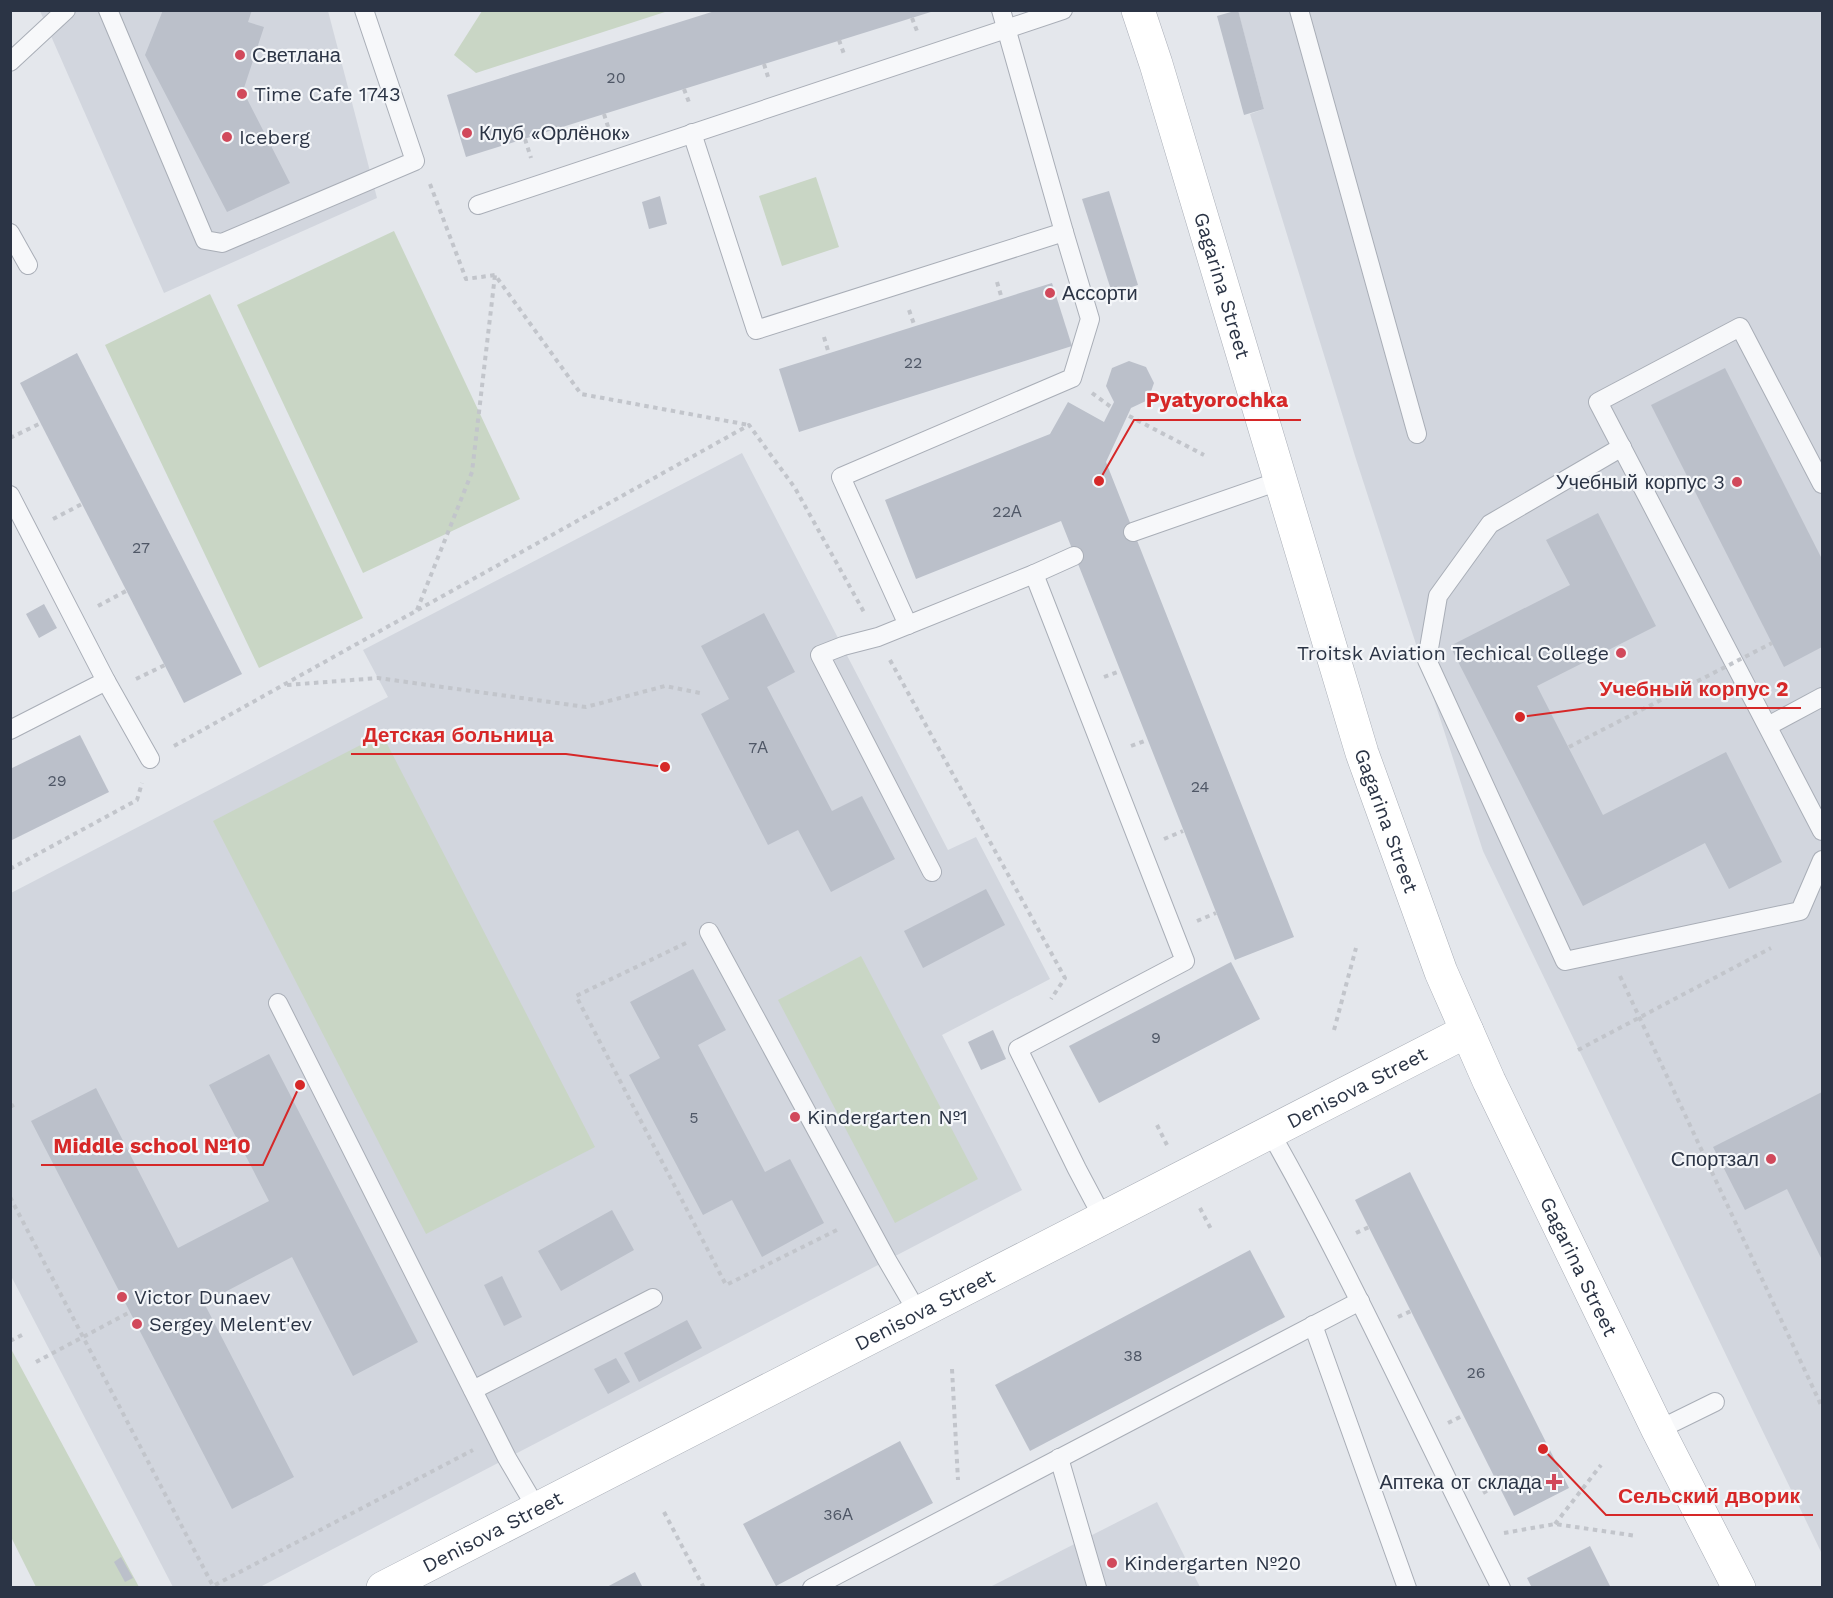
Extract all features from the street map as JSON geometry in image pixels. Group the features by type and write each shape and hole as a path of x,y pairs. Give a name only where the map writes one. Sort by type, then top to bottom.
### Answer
{"main road":[{"name":"Gagarina Street","path":"1138,10 1282,480 1362,753 1442,972 1489,1081 1658,1430 1739,1587"},
{"name":"Denisova Street","path":"383,1587 1467,1031"}],"lane":[{"path":"10,62 66,10"},
{"path":"108,10 205,240 222,243 415,160 364,10"},
{"path":"478,205 692,133 1004,19 1063,10"},
{"path":"1299,10 1417,434"},
{"path":"908,625 841,477 1072,378 1090,319 1004,19"},
{"path":"692,133 756,330 1064,232"},
{"path":"10,233 27,265"},
{"path":"1822,484 1740,327 1598,402 1822,831"},
{"path":"1622,447 1490,524 1438,596 1426,660 1565,961 1800,911 1822,860"},
{"path":"1133,532 1282,480"},
{"path":"10,495 106,681 150,759"},
{"path":"932,872 820,655 878,637 1074,556"},
{"path":"1034,574 1185,962 1018,1049 1077,1169 1104,1218"},
{"path":"10,730 106,681"},
{"path":"1768,726 1822,697"},
{"path":"709,932 886,1260 918,1313"},
{"path":"278,1003 497,1437 537,1509"},
{"path":"1270,1132 1300,1184 1360,1301 1501,1587"},
{"path":"473,1390 653,1298"},
{"path":"812,1587 1360,1301"},
{"path":"1313,1325 1407,1587"},
{"path":"1658,1430 1715,1402"},
{"path":"1059,1458 1097,1587"}],"path":[{"path":"415,160 432,189 466,279 495,276"},
{"path":"495,276 581,394 749,425 795,488 1065,978 1047,1004"},
{"path":"417,611 472,472 495,276"},
{"path":"1128,416 1204,455"},
{"path":"10,438 41,423"},
{"path":"10,869 137,800 150,759 749,425"},
{"path":"1569,747 1772,643"},
{"path":"283,685 378,678 586,707 665,686 700,693"},
{"path":"709,932 576,996 726,1285 864,1217"},
{"path":"1334,1030 1356,948"},
{"path":"1578,1050 1771,948"},
{"path":"1609,951 1822,1407"},
{"path":"10,1107 17,1103"},
{"path":"10,1197 213,1586 497,1437"},
{"path":"36,1362 130,1312"},
{"path":"10,1341 22,1335"},
{"path":"952,1369 959,1510"},
{"path":"1555,1524 1601,1465"},
{"path":"664,1512 704,1587"},
{"path":"1475,1537 1555,1524 1637,1536"}],"shaded area":[{"path":"40,11 328,11 377,198 164,293"},
{"name":"Troitsk Aviation Techical College","path":"1238,11 1822,11 1822,1554 1483,851 1355,456 1250,114 1264,109"},
{"path":"742,453 948,850 976,837 1050,979 942,1035 1022,1190 260,1587 173,1587 11,1276 11,893 388,697 363,650"},
{"name":"Kindergarten №20","path":"1157,1502 1200,1587 988,1588"}],"green space":[{"path":"483,10 668,11 476,73 454,55"},
{"path":"816,177 839,247 782,266 759,196"},
{"path":"394,231 520,499 363,573 237,305"},
{"path":"210,294 363,618 259,668 105,345"},
{"path":"382,734 595,1147 426,1234 213,821"},
{"path":"861,956 978,1179 895,1223 778,1000"},
{"path":"10,1347 139,1587 36,1587 11,1537"}],"building":[{"name":"Iceberg","path":"163,10 252,10 248,22 264,27 243,91 290,183 227,212 145,55"},
{"path":"718,10 934,11 466,157 447,95"},
{"path":"1238,10 1264,109 1244,115 1217,16"},
{"path":"1109,191 1138,285 1112,293 1082,199"},
{"path":"660,196 667,224 649,229 642,202"},
{"path":"1052,283 1072,346 799,432 779,369"},
{"path":"77,353 242,674 184,703 20,383"},
{"path":"1129,361 1146,367 1154,383 1148,400 1131,408 1106,462 1294,937 1235,960 1061,521 916,579 885,500 1050,434 1068,402 1104,422 1114,402 1106,386 1112,368"},
{"name":"Учебный корпус 3","path":"1725,368 1822,559 1822,647 1784,667 1651,405"},
{"path":"1598,513 1656,626 1537,686 1603,815 1726,752 1782,862 1729,889 1705,843 1583,906 1450,646 1570,585 1546,540"},
{"path":"44,604 57,628 39,638 26,614"},
{"path":"764,613 795,672 767,687 832,811 862,796 895,859 831,892 798,830 768,845 701,714 729,699 701,646"},
{"path":"80,735 109,792 10,841 10,769"},
{"path":"986,889 1005,925 923,968 904,931"},
{"path":"1231,962 1260,1019 1099,1103 1069,1046"},
{"path":"693,969 726,1030 698,1045 765,1172 790,1159 824,1223 762,1257 732,1200 703,1215 629,1075 660,1058 630,1002"},
{"path":"993,1030 1006,1059 981,1070 968,1042"},
{"path":"269,1054 418,1342 353,1376 292,1257 204,1303 294,1477 232,1509 31,1121 96,1088 178,1248 269,1201 209,1085"},
{"name":"Спортзал","path":"1822,1092 1822,1260 1787,1189 1745,1210 1713,1147"},
{"path":"1410,1172 1569,1488 1514,1516 1355,1200"},
{"path":"612,1210 634,1250 561,1291 538,1251"},
{"path":"1250,1250 1285,1317 1030,1451 995,1385"},
{"path":"502,1276 522,1317 504,1326 484,1285"},
{"path":"687,1320 702,1348 639,1382 624,1353"},
{"path":"616,1358 630,1382 608,1394 594,1369"},
{"path":"900,1441 933,1503 776,1586 743,1524"},
{"path":"1590,1546 1611,1588 1532,1588 1527,1578"},
{"path":"121,1557 133,1578 125,1582 114,1562"},
{"path":"635,1572 643,1588 605,1588"}],"place":[{"name":"Светлана","path":"240,55"},
{"name":"Time Cafe 1743","path":"242,94"},
{"name":"Клуб «Орлёнок»","path":"467,133"},
{"name":"Iceberg","path":"227,137"},
{"name":"Ассорти","path":"1050,293"},
{"name":"Pyatyorochka","path":"1099,481"},
{"name":"Учебный корпус 3","path":"1737,482"},
{"name":"Troitsk Aviation Techical College","path":"1621,653"},
{"name":"Учебный корпус 2","path":"1520,717"},
{"name":"Детская больница","path":"665,767"},
{"name":"Middle school №10","path":"300,1085"},
{"name":"Kindergarten №1","path":"795,1117"},
{"name":"Спортзал","path":"1771,1159"},
{"name":"Victor Dunaev","path":"122,1297"},
{"name":"Sergey Melent'ev","path":"137,1324"},
{"name":"Сельский дворик","path":"1543,1449"},
{"name":"Аптека от склада","path":"1554,1482"},
{"name":"Kindergarten №20","path":"1112,1563"}]}
